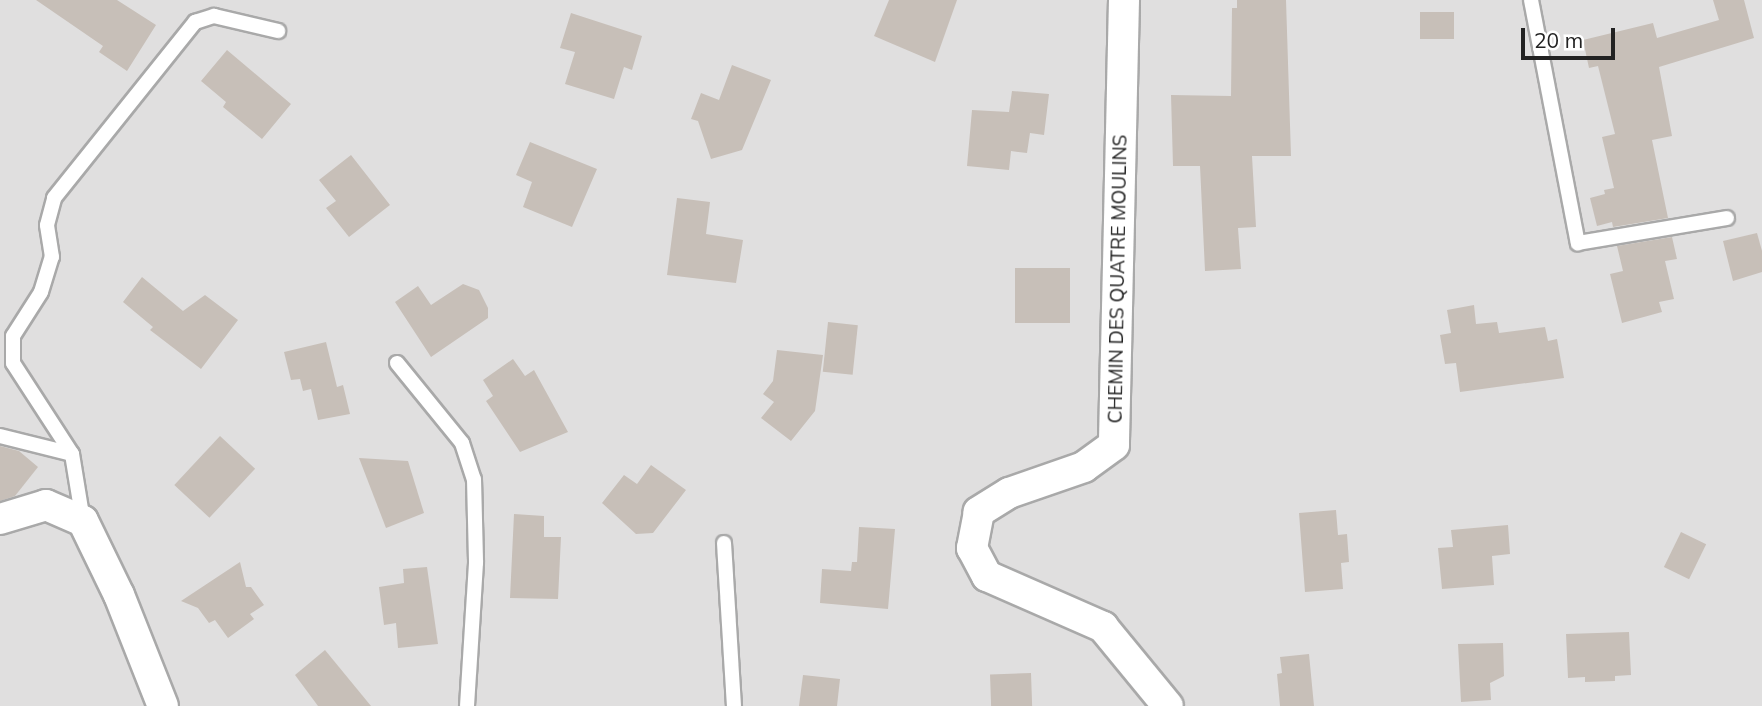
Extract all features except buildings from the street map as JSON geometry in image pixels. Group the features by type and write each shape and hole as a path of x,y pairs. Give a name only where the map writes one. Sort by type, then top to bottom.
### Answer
{"street":[{"name":"CHEMIN DES QUATRE MOULINS","path":"1124,0 1114,445 1084,467 1009,493 979,512 972,548 987,576 1103,627 1168,706"},
{"path":"0,519 46,505 83,521 119,595 163,706"}],"lane":[{"path":"1531,0 1578,243 1727,218"},
{"path":"83,521 72,454 13,363 13,336 41,292 52,257 47,225 54,198 195,22 214,16 278,31"},
{"path":"397,363 462,443 474,479 476,563 467,706"},
{"path":"0,436 72,454"},
{"path":"724,543 734,706"}],"shaded area":[{"path":"0,0 1762,0 1762,706 0,706"}]}
